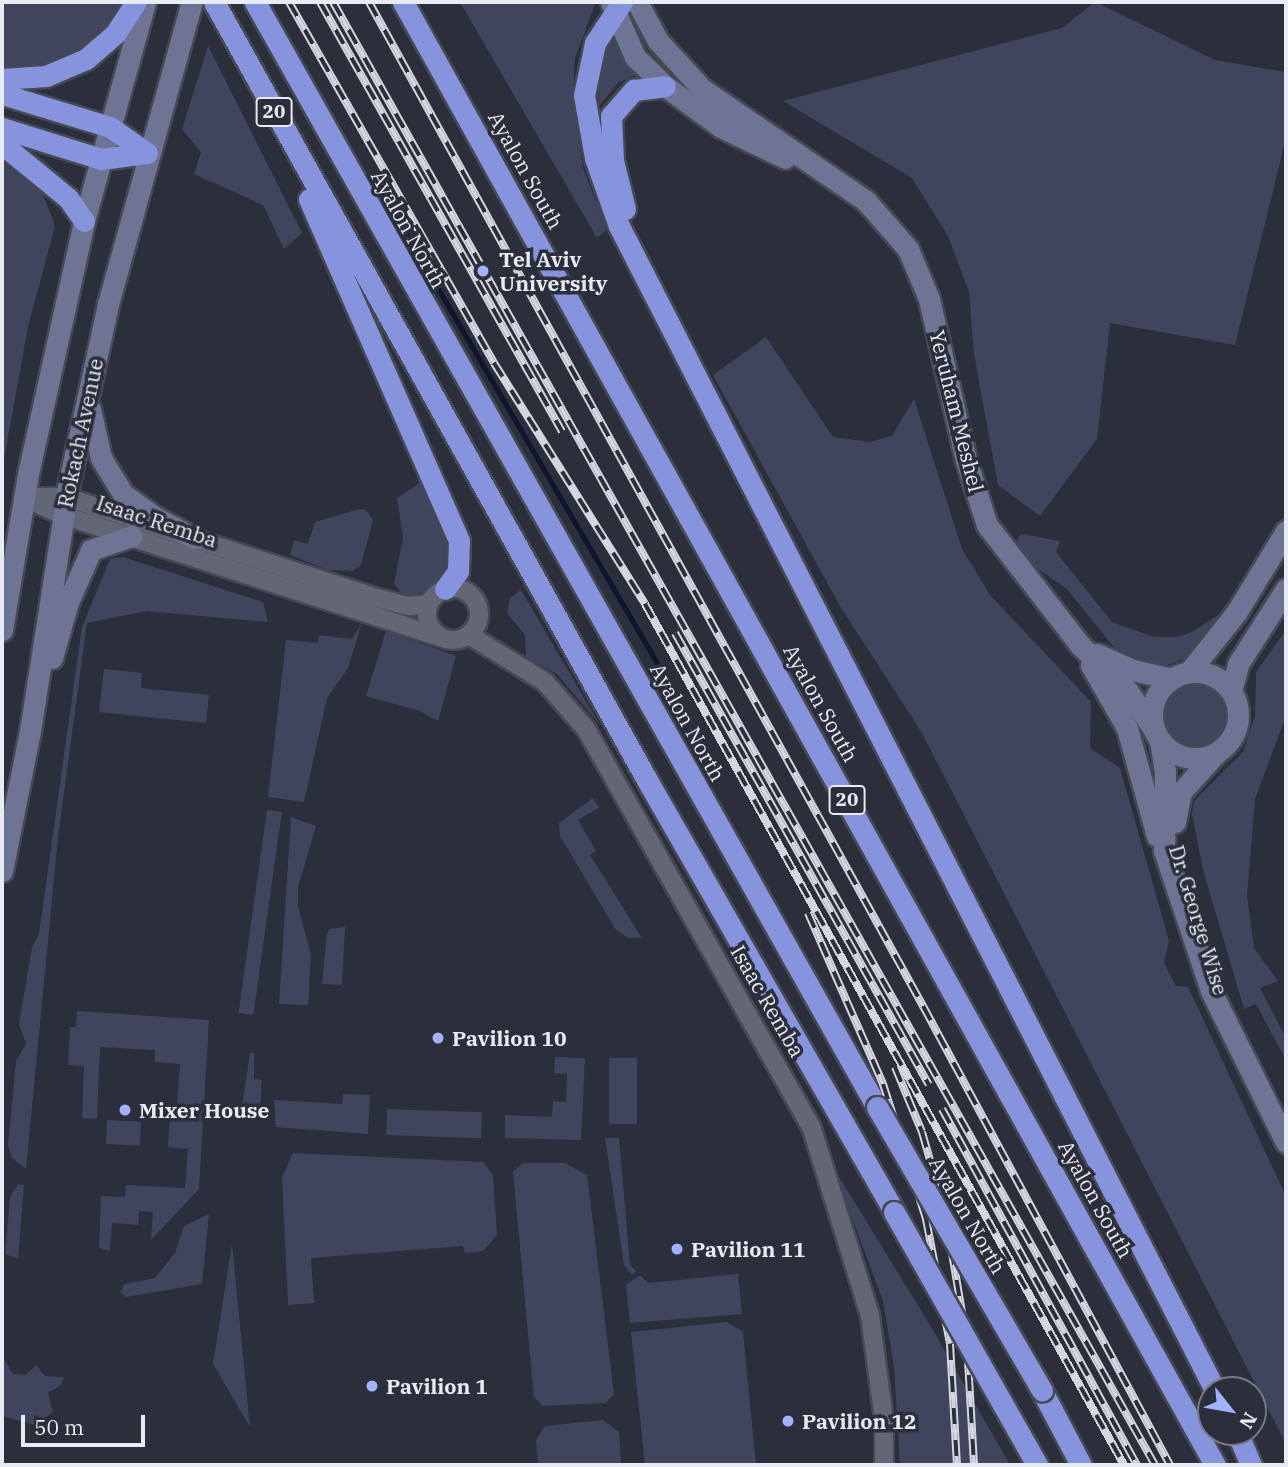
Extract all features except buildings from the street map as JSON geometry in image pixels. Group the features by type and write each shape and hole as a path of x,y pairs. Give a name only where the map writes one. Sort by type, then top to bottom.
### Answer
{"highway":[{"path":"2,79 46,76 74,66 109,40 136,2"},
{"path":"205,2 248,64"},
{"name":"20","path":"214,2 261,88 329,225 1037,1465"},
{"name":"Ayalon North","path":"255,2 877,1107 1042,1391 1081,1465"},
{"name":"Ayalon South","path":"403,2 1216,1465"},
{"path":"616,5 592,53 584,95 608,198 641,272 1208,1376"},
{"path":"641,272 613,160 609,127 611,116 625,96 648,86 665,86"},
{"path":"2,94 110,127 147,153"},
{"path":"2,128 101,159 147,153"},
{"path":"2,144 61,192 84,221"},
{"path":"329,225 459,541 458,570 445,589"},
{"path":"1243,1446 1251,1465"}],"street":[{"name":"Rokach Avenue","path":"2,629 23,498 84,221 145,2"},
{"name":"Rokach Avenue","path":"2,872 30,731 64,506 147,153 192,2"},
{"name":"Yeruham Meshel","path":"638,2 658,41 702,89 834,180 888,223 918,268 929,299 965,460 987,525 1081,646 1127,690 1157,736"},
{"name":"Yeruham Meshel","path":"616,5 635,57 665,86 720,127 834,180"},
{"path":"88,400 95,438 112,478 137,506 194,538"},
{"name":"Isaac Remba","path":"23,498 194,538 399,604 429,604"},
{"name":"Isaac Remba","path":"64,506 132,536 440,637"},
{"path":"1286,531 1236,613 1180,675 1156,696 1157,736 1169,749 1192,758 1217,752 1237,725 1231,691 1237,664 1286,589"},
{"path":"30,731 83,563 96,546 132,536"},
{"path":"462,588 479,606 479,622 469,635 455,641 440,637 427,619 429,604 445,589 462,588"},
{"name":"Isaac Remba","path":"469,635 544,682 586,729 811,1126 870,1315 884,1420 884,1465"},
{"name":"Yeruham Meshel","path":"1081,646 1133,670 1180,675"},
{"path":"1081,646 1127,727 1164,851"},
{"path":"1180,675 1213,676 1231,691"},
{"name":"Dr. George Wise","path":"1157,736 1165,771 1164,851 1211,991 1286,1142"},
{"name":"Dr. George Wise","path":"1217,752 1181,792 1174,834 1227,1020"}],"shaded area":[{"path":"2,2 123,2 106,26 80,49 53,62 16,68 2,67"},
{"path":"460,2 596,2 575,58 573,96 583,168 607,229 597,238"},
{"path":"1095,2 1215,60 1286,72 1286,138 1235,345 1110,323 1097,439 1040,516 998,485 974,354 969,292 948,236 912,178 783,101 1062,28"},
{"path":"611,33 636,75 618,83 599,106 598,78"},
{"path":"208,46 302,233 284,249 263,205 194,174 201,152 182,129"},
{"path":"2,162 43,194 55,226 28,327 2,470"},
{"path":"766,337 833,437 870,442 892,436 914,399 962,549 990,595 1091,702 1090,748 1120,768 1169,941 1164,963 1176,986 1188,987 1286,1196 1286,1444 1267,1407 1267,1376 1251,1376 922,733 840,606 713,375"},
{"path":"425,479 454,554 446,577 415,596 403,595 394,584 403,537 397,498"},
{"path":"359,509 366,510 373,520 361,565 353,571 328,570 290,555 294,540 308,544 315,522"},
{"path":"1286,514 1286,527 1260,569 1187,658 1164,666 1148,666 1117,651 1067,589 1020,554 1016,542 1021,534 1060,541 1056,552 1112,622 1154,637 1176,637 1190,633 1220,614"},
{"path":"123,557 263,602 268,622 147,611 87,623 58,837 26,1169 12,1158 8,1146 16,1061 26,1044 19,1024 32,947 39,934 82,627 110,559"},
{"path":"521,590 600,725 557,674 526,657 525,635 507,613 510,598"},
{"path":"362,623 348,668 327,698 304,802 268,797 286,640 318,643 319,635 352,639"},
{"path":"1286,630 1286,716 1255,799 1247,896 1254,948 1278,981 1260,988 1286,1038 1286,1060 1256,1004 1244,1009 1203,870 1192,814 1194,801 1243,752 1255,716 1256,672"},
{"path":"386,631 456,656 438,721 420,711 366,696"},
{"path":"104,669 142,673 141,688 209,695 206,723 99,712"},
{"path":"1194,681 1207,684 1218,691 1225,702 1228,715 1225,728 1218,739 1207,746 1194,749 1181,746 1170,739 1163,728 1160,715 1163,702 1170,691 1181,684"},
{"path":"593,798 599,808 578,820 596,851 590,855 642,938 628,938 616,930 560,836 559,823"},
{"path":"267,810 282,812 253,1015 238,1013"},
{"path":"291,817 316,826 298,887 298,907 311,954 308,1005 279,1004"},
{"path":"345,927 342,985 322,984 329,929"},
{"path":"77,1011 209,1020 199,1189 151,1240 153,1212 139,1211 138,1225 112,1223 110,1251 99,1248 101,1196 125,1197 126,1185 185,1188 188,1149 168,1147 170,1117 176,1117 180,1064 155,1062 155,1050 100,1047 97,1119 82,1118 84,1066 68,1065 70,1027 76,1027"},
{"path":"250,1053 254,1053 254,1079 262,1080 260,1108 248,1114 242,1107"},
{"path":"555,1057 585,1058 581,1140 505,1138 505,1115 552,1117 553,1101 566,1102 567,1074 554,1073"},
{"path":"609,1058 637,1058 637,1124 609,1124"},
{"path":"343,1094 370,1095 368,1134 276,1127 274,1100 342,1104"},
{"path":"387,1109 482,1112 481,1138 386,1135"},
{"path":"107,1120 141,1122 140,1146 106,1144"},
{"path":"605,1138 619,1138 630,1265 636,1271 632,1275 624,1265"},
{"path":"293,1153 483,1162 493,1175 497,1235 483,1251 465,1253 463,1246 311,1258 314,1303 288,1305 282,1178"},
{"path":"523,1163 565,1163 587,1175 614,1394 606,1403 543,1406 534,1397 513,1172"},
{"path":"833,1167 927,1320 1010,1465 900,1465 894,1367 883,1301"},
{"path":"18,1184 24,1185 18,1259 5,1254 10,1197"},
{"path":"209,1214 202,1284 126,1297 120,1292 125,1284 155,1278 175,1253 184,1226"},
{"path":"232,1244 250,1427 213,1364"},
{"path":"738,1274 742,1314 630,1323 626,1285 640,1275 648,1283"},
{"path":"727,1322 743,1332 756,1465 645,1465 631,1332"},
{"path":"2,1356 13,1374 26,1375 36,1365 45,1376 64,1377 61,1385 48,1393 53,1412 44,1419 34,1415 35,1425 2,1416"},
{"path":"603,1420 619,1432 621,1465 538,1465 536,1440 545,1426"}],"waterway":[{"path":"375,181 684,709"}],"railway":[{"path":"289,2 494,363 645,604 1124,1465"},
{"path":"320,2 562,432"},
{"path":"333,2 1155,1465"},
{"path":"369,2 923,1006 1170,1465"},
{"path":"675,633 929,1085"},
{"path":"808,913 883,1084 926,1219 950,1344 957,1465"},
{"path":"895,1067 922,1132 946,1217 967,1343 974,1465"},
{"path":"942,1109 1137,1465"}],"place":[{"name":"Tel Aviv University","path":"483,271"},
{"name":"Pavilion 10","path":"438,1038"},
{"name":"Mixer House","path":"125,1110"},
{"name":"Pavilion 11","path":"677,1249"},
{"name":"Pavilion 1","path":"372,1386"},
{"name":"Pavilion 12","path":"788,1421"}]}
